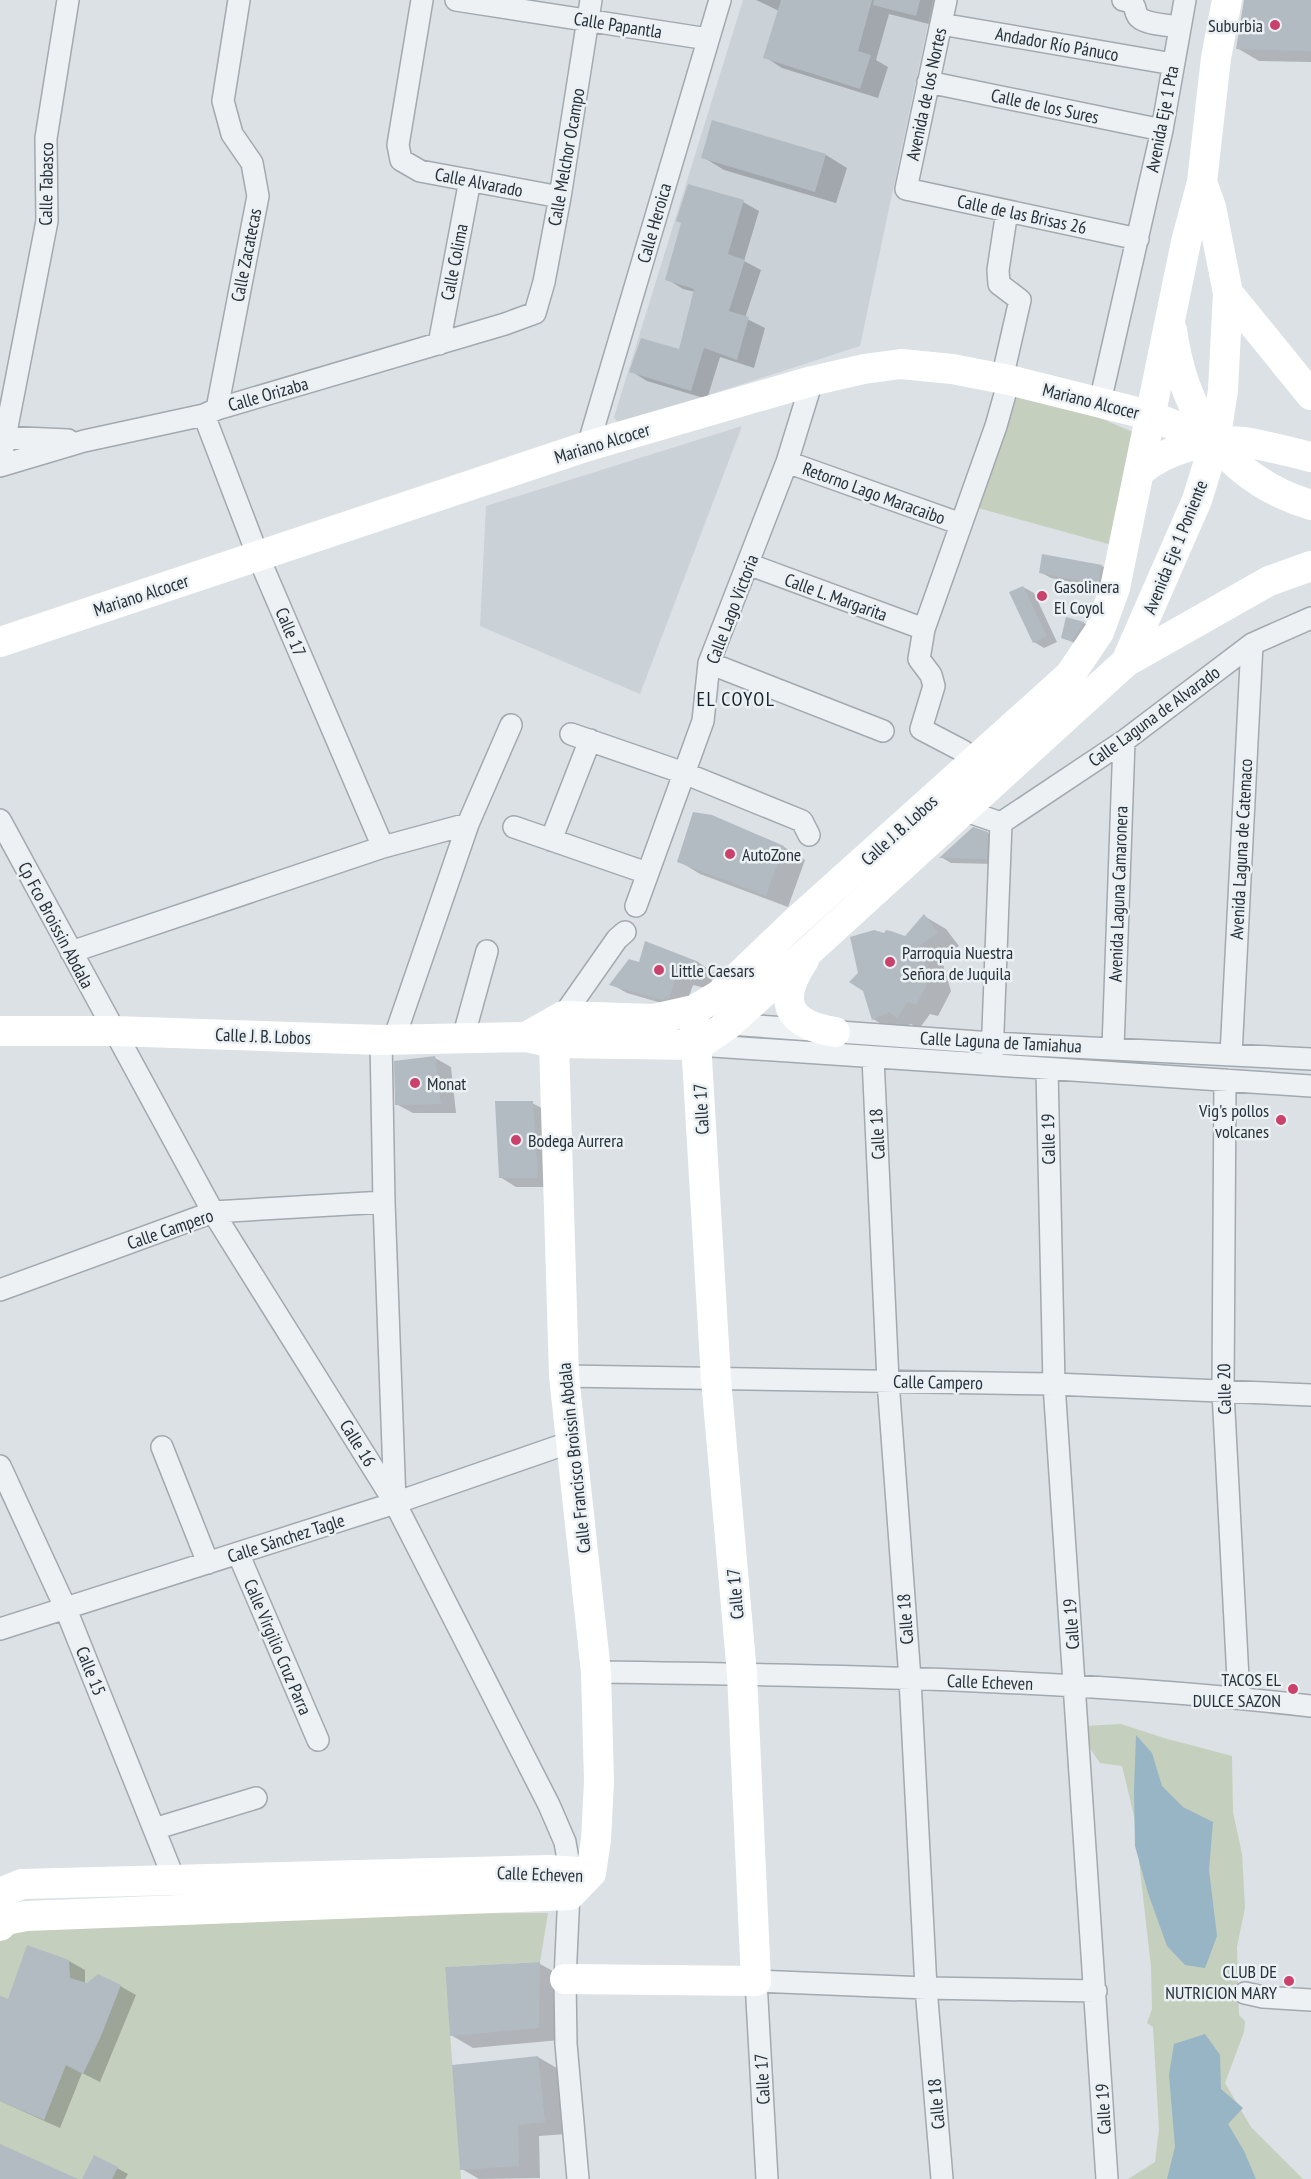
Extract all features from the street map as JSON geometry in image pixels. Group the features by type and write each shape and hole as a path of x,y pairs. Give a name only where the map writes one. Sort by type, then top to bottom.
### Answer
{"main road":[{"name":"Avenida Eje 1 Poniente","path":"1139,472 1170,315 1202,182 1216,58 1227,0"},
{"name":"Avenida Eje 1 Poniente","path":"1126,662 1197,500 1215,442 1223,390 1228,293 1211,207 1202,182"},
{"path":"1228,293 1311,395"},
{"path":"1170,315 1176,358 1186,391 1215,442 1239,466 1266,486 1311,505"},
{"name":"Mariano Alcocer","path":"0,642 588,446 812,381 864,369 901,364 952,369 1005,380 1149,416 1215,442"},
{"path":"1139,472 1152,460 1173,451 1215,442 1243,442 1311,457"},
{"name":"Calle J. B. Lobos","path":"0,1031 113,1030 387,1040 463,1038 548,1032 654,1019 694,1010 719,995 792,925 1070,675 1100,632 1115,588 1139,472"},
{"path":"1126,662 1269,581 1311,566"},
{"name":"Calle J. B. Lobos","path":"548,1032 698,1045 729,1024 1126,662"},
{"path":"813,947 790,985 789,1008 806,1023 822,1030 835,1032"},
{"name":"Calle 17","path":"694,1010 698,1045 716,1379 742,1674 756,1981"},
{"name":"Calle Francisco Broissin Abdala","path":"548,1032 564,1376 596,1672 599,1781 596,1840 577,1880"},
{"name":"Calle Echeven","path":"0,1893 22,1884 174,1879 378,1888"},
{"name":"Calle Echeven","path":"0,1926 6,1920 26,1916 378,1888 577,1880"},
{"path":"565,1979 756,1981"}],"street":[{"name":"Calle Tabasco","path":"0,464 2,437 47,221 46,138 68,0"},
{"name":"Calle Zacatecas","path":"210,412 258,196 252,163 232,134 223,101 239,0"},
{"name":"Calle Alvarado","path":"422,0 398,145 402,160 420,171 560,197"},
{"name":"Calle Papantla","path":"456,0 590,10 708,39"},
{"name":"Calle Heroica","path":"588,446 720,0"},
{"name":"Avenida de los Nortes","path":"906,189 946,0"},
{"path":"1123,0 1130,1 1136,7 1138,16 1142,20 1180,27"},
{"name":"Avenida Eje 1 Pta","path":"1100,402 1162,130 1185,0"},
{"name":"Calle Melchor Ocampo","path":"535,313 544,282 560,197 590,10"},
{"name":"Andador Río Pánuco","path":"941,24 1173,64"},
{"name":"Calle de los Sures","path":"928,82 1162,130"},
{"name":"Calle Colima","path":"439,344 470,180"},
{"name":"Calle de las Brisas 26","path":"906,189 1138,239"},
{"path":"976,761 963,751 921,729 934,686 931,675 919,659 924,629 996,426 1005,380 1020,300 999,284 998,270 1006,211"},
{"name":"Calle Orizaba","path":"0,464 84,441 210,412 535,313"},
{"name":"Calle Lago Victoria","path":"636,906 704,720 709,663 787,462 812,381"},
{"name":"Calle 17","path":"210,412 258,556 383,847"},
{"path":"2,437 84,441"},
{"name":"Retorno Lago Maracaibo","path":"787,462 961,524"},
{"name":"Calle L. Margarita","path":"748,564 924,629"},
{"name":"Calle Laguna de Alvarado","path":"1001,823 1124,741 1252,644 1311,618"},
{"name":"Avenida Laguna de Catemaco","path":"1231,1055 1252,644"},
{"path":"709,663 883,731"},
{"path":"395,1503 384,1202 387,1040 468,825 511,725"},
{"path":"551,840 580,737 684,773 802,821 809,835"},
{"name":"Avenida Laguna Camaronera","path":"1113,1048 1124,741"},
{"path":"963,810 1001,823 992,1053"},
{"name":"Cp Fco Broissin Abdala","path":"0,820 113,1030"},
{"path":"71,952 383,847 468,825"},
{"path":"514,826 647,873"},
{"path":"548,1032 617,939 625,932"},
{"path":"463,1038 487,951"},
{"name":"Calle Laguna de Tamiahua","path":"694,1010 729,1024 835,1032 992,1053 1047,1069 1311,1086"},
{"name":"Calle 16","path":"113,1030 213,1212 395,1503 549,1805 565,1842 577,1880"},
{"name":"Calle Laguna de Tamiahua","path":"698,1045 873,1058 1113,1048 1311,1059"},
{"name":"Calle 18","path":"873,1058 888,1381 910,1678 926,1988 942,2179"},
{"name":"Calle 19","path":"1047,1069 1054,1384 1107,2179"},
{"name":"Calle 20","path":"1225,1080 1223,1392 1239,1698"},
{"name":"Calle Campero","path":"0,1290 213,1212 384,1202"},
{"name":"Calle Campero","path":"564,1376 1054,1384 1311,1395"},
{"name":"Calle Sánchez Tagle","path":"0,1629 395,1503 572,1442"},
{"path":"162,1447 208,1563"},
{"name":"Calle 15","path":"0,1466 65,1607 174,1879"},
{"name":"Calle Virgilio Cruz Parra","path":"238,1553 318,1740"},
{"name":"Calle Echeven","path":"596,1672 910,1678 1075,1686 1239,1698 1311,1706"},
{"path":"154,1829 256,1797"},
{"name":"Calle Francisco Broissin Abdala","path":"577,1880 565,1979 566,2044 578,2179"},
{"path":"756,1981 926,1988 1096,1991"},
{"name":"Calle 17","path":"756,1981 767,2179"},
{"path":"1245,1993 1263,1997 1311,2000"}],"shaded area":[{"path":"743,0 933,0 860,346 619,424 614,417"},
{"path":"742,426 640,694 480,626 486,506"}],"green space":[{"path":"1009,380 1133,432 1112,545 967,505"},
{"path":"1121,1724 1232,1756 1233,1812 1242,1854 1245,1908 1237,1947 1239,2015 1245,2021 1244,2032 1225,2083 1251,2127 1303,2179 1128,2179 1155,2162 1159,2129 1153,2027 1147,2023 1152,2009 1151,1967 1134,1816 1122,1766 1100,1763 1085,1741 1085,1726"},
{"path":"548,1913 540,1962 445,1967 461,2179 0,2179 0,1926 62,1915"}],"water":[{"path":"1136,1735 1152,1753 1162,1786 1183,1807 1213,1822 1209,1870 1217,1936 1205,1968 1185,1965 1167,1946 1148,1893 1135,1846"},
{"path":"1205,2034 1220,2055 1221,2089 1243,2108 1228,2124 1244,2151 1256,2179 1167,2179 1175,2147 1169,2075 1174,2044"}],"building":[{"path":"781,0 872,0 858,51 871,55 860,89 763,58"},
{"path":"874,0 920,0 916,16 873,5"},
{"name":"Suburbia","path":"1244,0 1311,0 1311,51 1236,49"},
{"path":"712,120 826,154 815,192 701,158"},
{"path":"688,184 744,200 728,254 745,260 729,311 749,317 737,360 704,348 691,391 629,372 641,338 679,349 694,289 665,280 681,223 676,221"},
{"path":"1042,554 1102,565 1098,584 1039,573"},
{"path":"1023,586 1047,636 1033,643 1009,592"},
{"path":"1066,617 1084,622 1072,641 1061,638"},
{"name":"AutoZone","path":"693,812 712,815 784,846 766,896 677,862"},
{"path":"973,827 988,832 987,859 939,858"},
{"name":"Parroquia Nuestra Señora de Juquila","path":"924,914 938,933 920,945 930,978 916,1005 908,1002 897,1018 889,1012 872,1020 863,991 849,982 858,973 850,937 874,930 884,933 886,930 905,936"},
{"name":"Little Caesars","path":"645,941 699,962 692,981 676,977 669,998 662,1000 609,985 629,959 639,962"},
{"name":"Monat","path":"435,1056 441,1104 395,1105 394,1061"},
{"name":"Bodega Aurrera","path":"495,1101 533,1101 538,1178 499,1178"},
{"path":"27,1945 69,1960 70,1978 87,1983 98,1974 121,1985 83,2074 66,2065 44,2120 0,2101 0,1996 8,1999"},
{"path":"540,1962 539,2028 450,2036 445,1967"},
{"path":"538,2056 545,2122 518,2125 519,2166 460,2170 452,2065"},
{"path":"0,2144 78,2179 0,2179"},
{"path":"94,2155 118,2167 112,2179 82,2179"}],"place":[{"name":"Suburbia","path":"1275,25"},
{"name":"Gasolinera El Coyol","path":"1042,596"},
{"name":"AutoZone","path":"730,854"},
{"name":"Parroquia Nuestra Señora de Juquila","path":"890,962"},
{"name":"Little Caesars","path":"659,970"},
{"name":"Monat","path":"415,1083"},
{"name":"Vig's pollos volcanes","path":"1281,1120"},
{"name":"Bodega Aurrera","path":"516,1140"},
{"name":"TACOS EL DULCE SAZON","path":"1293,1689"},
{"name":"CLUB DE NUTRICION MARY","path":"1289,1981"}],"district":[{"name":"EL COYOL","path":"736,699"}]}
